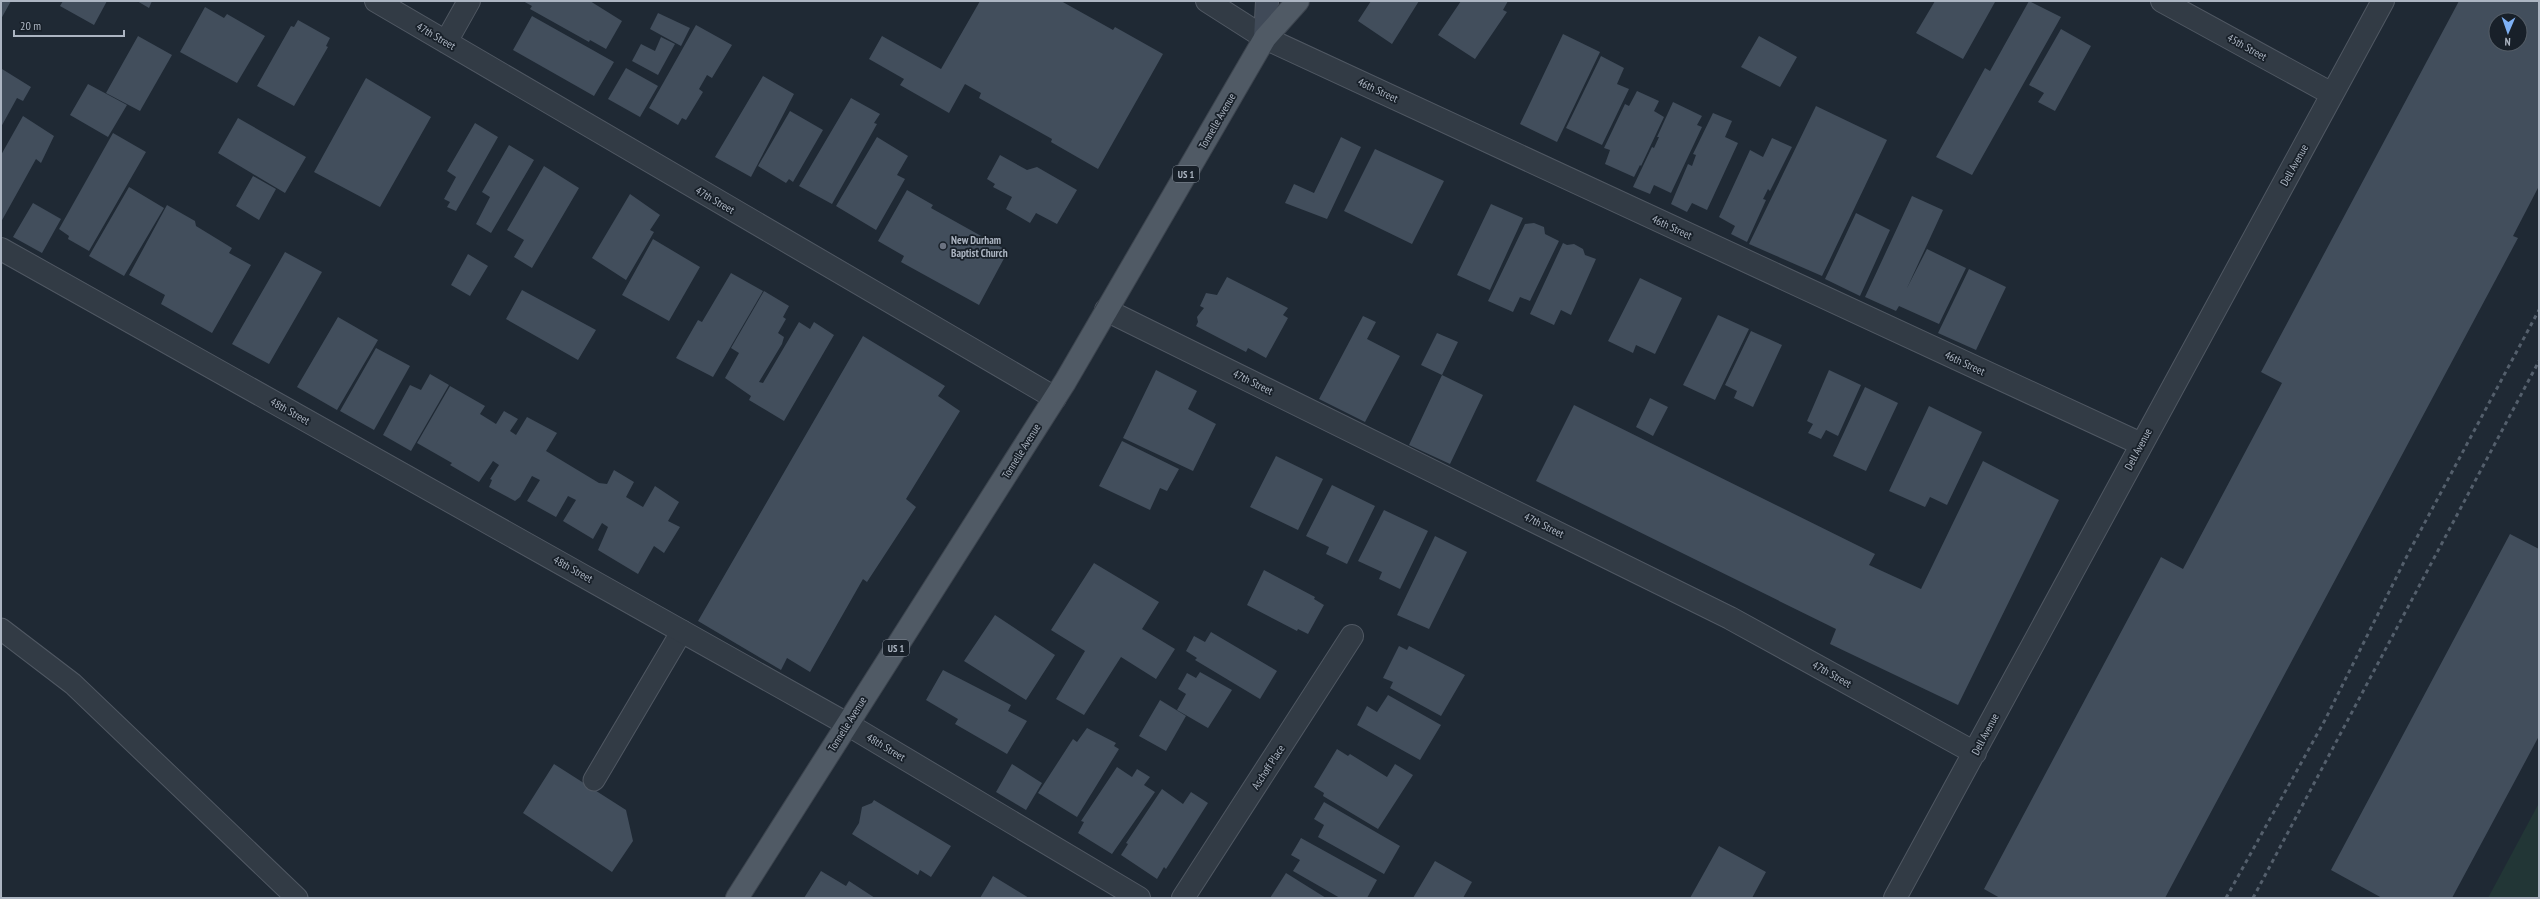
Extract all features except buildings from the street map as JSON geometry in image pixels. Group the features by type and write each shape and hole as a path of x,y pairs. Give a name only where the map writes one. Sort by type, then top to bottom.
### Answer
{"main road":[{"path":"1265,38 1267,1"},
{"name":"Tonnelle Avenue","path":"737,898 1055,398 1265,38 1298,1"}],"street":[{"name":"47th Street","path":"376,1 1055,398"},
{"path":"446,42 469,1"},
{"name":"46th Street","path":"1207,1 1265,38 2141,444"},
{"name":"45th Street","path":"2162,1 2332,94"},
{"name":"Dell Avenue","path":"1895,898 2383,1"},
{"name":"48th Street","path":"1,249 847,724 1139,898"},
{"name":"47th Street","path":"1106,310 1730,618 1975,753"},
{"name":"Aschoff Place","path":"1184,898 1352,636"}],"lane":[{"path":"1,629 73,684 297,898"},
{"path":"594,780 682,631"}],"green space":[{"path":"2539,803 2539,898 2488,898"}],"railway":[{"path":"2226,898 2325,720 2409,552 2539,310"},
{"path":"2253,898 2539,361"}],"place":[{"name":"New Durham Baptist Church","path":"943,246"}]}
